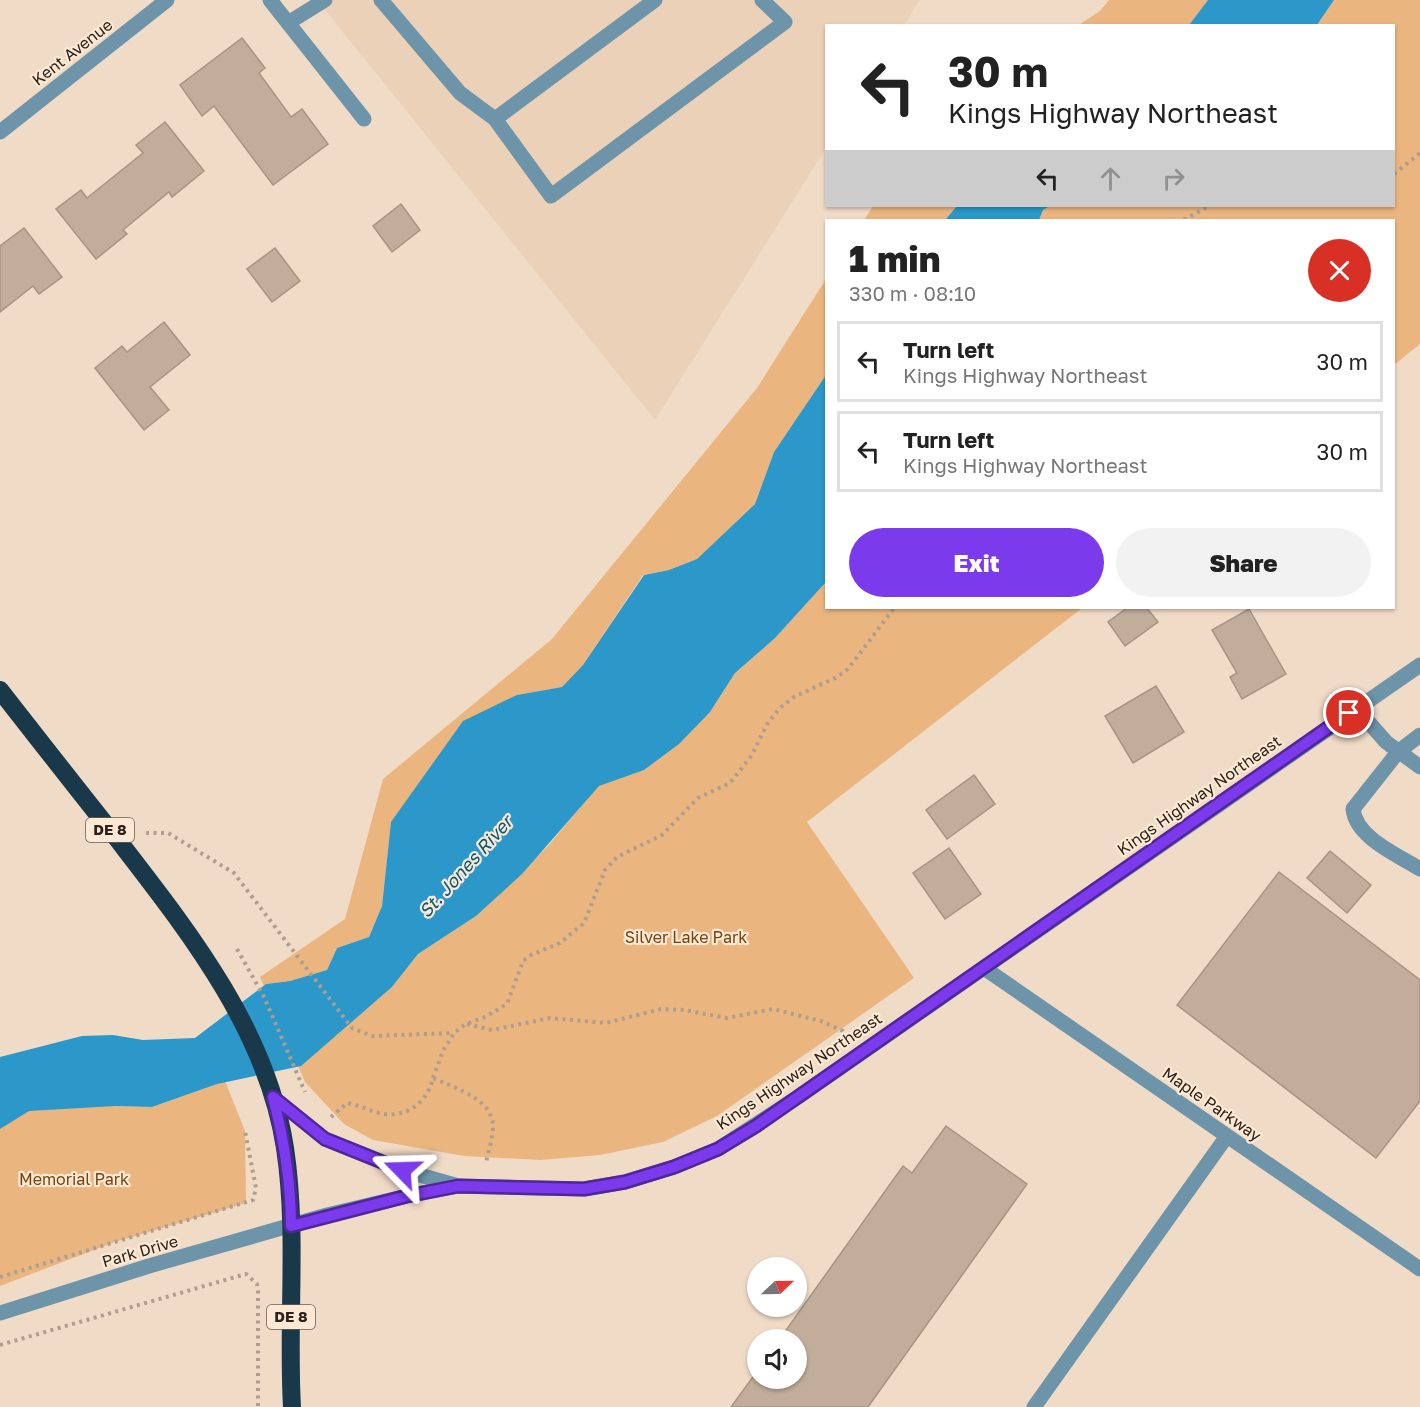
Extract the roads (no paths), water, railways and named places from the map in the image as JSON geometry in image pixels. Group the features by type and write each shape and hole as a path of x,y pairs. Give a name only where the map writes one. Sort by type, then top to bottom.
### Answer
{"highway":[{"name":"DE 8","path":"0,690 160,894 215,974 249,1037 273,1097 285,1148 291,1226 292,1407"}],"street":[{"name":"Kent Avenue","path":"0,132 167,0"},
{"path":"270,0 364,119"},
{"path":"288,23 325,0"},
{"path":"381,0 460,93 495,119 551,196 785,22 762,0"},
{"path":"495,119 655,0"},
{"name":"Kings Highway Northeast","path":"291,1226 395,1198 458,1186 584,1189 625,1182 674,1167 718,1149 860,1055 1420,665"},
{"path":"1357,709 1386,742 1420,767"},
{"path":"1420,735 1398,752 1353,809 1354,821 1363,831 1420,870"},
{"name":"Maple Parkway","path":"984,968 1420,1269"},
{"path":"273,1097 325,1139 402,1170 458,1186"},
{"path":"1034,1407 1227,1136"},
{"name":"Park Drive","path":"0,1313 149,1266 291,1226"}],"water":[{"path":"1208,0 1334,0 1318,24 1190,24"},
{"path":"956,207 1048,207 1043,210 1039,219 946,219"},
{"name":"St. Jones River","path":"825,376 825,583 775,638 735,673 710,712 679,744 644,770 599,786 522,874 476,916 418,954 392,987 301,1066 217,1084 152,1107 115,1106 29,1111 0,1129 0,1057 82,1036 113,1035 143,1040 195,1038 266,984 290,981 327,970 337,948 369,937 382,906 391,822 463,721 517,695 562,687 583,665 644,575 669,570 697,559 755,504 774,452"}],"park label":[{"name":"Silver Lake Park","path":"686,937"},
{"name":"Memorial Park","path":"74,1179"}]}
